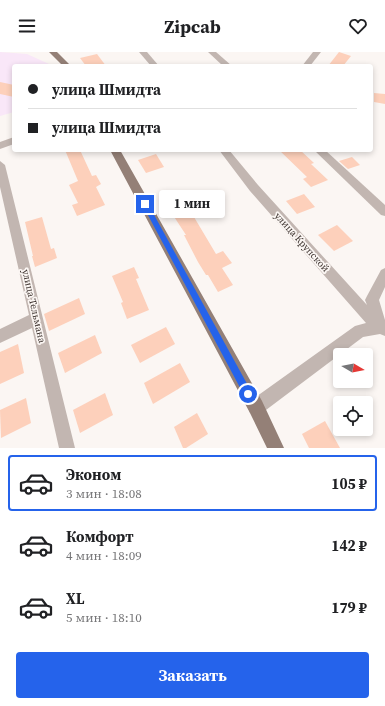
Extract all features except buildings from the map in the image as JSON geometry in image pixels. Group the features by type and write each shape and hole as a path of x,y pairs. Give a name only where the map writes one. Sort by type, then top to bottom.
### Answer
{"main road":[{"path":"53,52 64,64"},
{"path":"116,152 256,407 276,448"}],"street":[{"path":"143,52 153,64"},
{"path":"215,55 228,52"},
{"path":"308,64 317,52"},
{"path":"215,55 226,64"},
{"path":"0,146 12,141"},
{"name":"улица Крупской","path":"226,152 260,194 370,318 383,328"},
{"path":"321,152 385,212"},
{"name":"улица Тельмана","path":"0,165 67,448"},
{"path":"256,407 360,332 383,328 372,300 385,274"},
{"path":"0,336 37,318"}],"shaded area":[{"path":"0,52 27,54 49,64 12,64 12,113 0,116"}],"route":[{"path":"145,204 248,394"}]}
